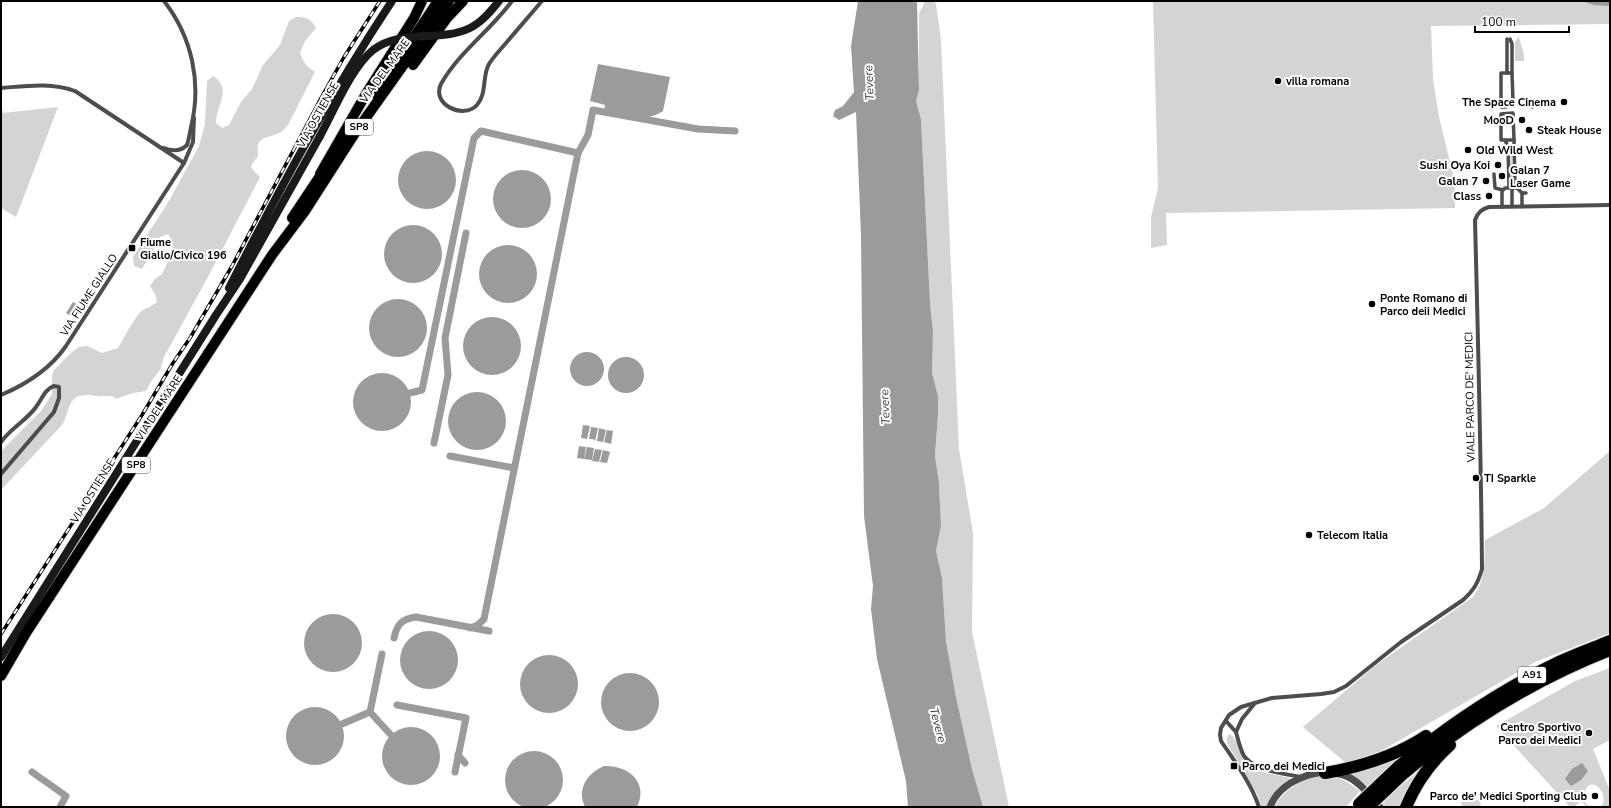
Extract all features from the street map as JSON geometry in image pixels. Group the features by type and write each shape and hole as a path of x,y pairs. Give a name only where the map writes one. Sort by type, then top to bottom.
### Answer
{"highway":[{"name":"A91","path":"1361,806 1459,719 1491,698 1528,677 1561,661 1610,641"},
{"name":"A91","path":"1401,770 1486,712 1538,682 1610,650"},
{"path":"1406,807 1427,770 1441,753 1479,721 1486,712"},
{"path":"1325,773 1359,765 1396,752 1417,742 1447,722 1459,719"}],"main road":[{"name":"VIA OSTIENSE","path":"216,315 290,171 364,44 392,1"},
{"path":"320,174 422,1"},
{"name":"VIA DEL MARE","path":"272,255 320,174 438,1"},
{"name":"VIA DEL MARE","path":"1,676 26,634 272,255 305,211 359,128 449,1"},
{"path":"333,167 384,104 444,22 463,1"},
{"name":"VIA OSTIENSE","path":"1,657 240,279 355,72 374,50 385,43 399,38 443,35 460,32 480,21 499,1"}],"street":[{"name":"VIA FIUME GIALLO","path":"1,395 38,375 52,364 63,352 184,163 193,142 196,88 190,52 181,28 164,1"},
{"path":"512,1 496,21 468,47 449,71 439,88 439,95 444,103 452,109 458,111 469,110 478,104 482,95 484,76 489,63 542,1"},
{"path":"1507,73 1509,39 1512,44 1513,101 1501,101 1501,73 1507,73 1512,73"},
{"name":"VIA FIUME GIALLO","path":"1,88 43,85 70,90 88,99 184,163"},
{"path":"1501,107 1506,107"},
{"path":"1512,206 1514,140 1513,113 1501,114 1501,140 1514,140"},
{"name":"VIA FIUME GIALLO","path":"158,147 172,150 184,148 189,140 194,118"},
{"path":"1505,140 1508,147 1512,187"},
{"path":"1494,174 1495,188 1503,190 1512,187 1524,193 1522,206"},
{"path":"1503,190 1502,207 1610,205"},
{"name":"VIALE PARCO DE' MEDICI","path":"1226,721 1230,715 1242,707 1272,698 1334,692 1346,686 1401,642 1463,600 1471,593 1478,582 1482,569 1479,354 1475,220 1478,213 1482,209 1489,207 1502,207"},
{"path":"1,442 9,432 36,408 48,389 54,386 59,387 59,401 54,412 1,474"},
{"path":"1236,732 1242,719 1255,703"},
{"path":"1259,807 1255,794 1221,741 1220,735 1226,721 1236,732 1244,756 1254,765 1280,773 1302,776 1325,773 1343,775 1352,779 1380,807"},
{"path":"1270,807 1272,800 1287,786 1302,776"}],"shaded area":[{"path":"925,1 933,1 936,4 941,40 959,449 973,533 972,632 1009,807 983,807 972,769 956,697 946,641 942,578 936,551 941,526 939,483 935,456 938,397 932,373 933,332 930,303 921,119 916,101 919,90 919,14"},
{"path":"1153,1 1610,1 1610,24 1431,26 1433,79 1439,117 1455,183 1455,208 1166,213 1167,245 1151,248 1151,217 1158,188"},
{"path":"296,17 308,19 316,28 305,41 300,53 302,59 315,72 288,125 281,132 263,139 258,144 258,156 251,166 260,177 164,357 160,370 146,391 133,393 116,399 110,396 90,395 76,397 70,404 62,425 1,490 1,451 41,411 52,394 52,376 54,370 79,347 87,346 102,353 118,348 140,312 157,302 155,294 150,286 155,279 162,274 173,251 172,242 168,234 160,237 142,269 134,266 133,257 169,201 199,146 205,124 207,81 213,76 222,86 223,92 216,123 222,128 229,125 241,102 252,89 263,65 280,45 289,21"},
{"path":"1519,36 1524,54 1524,61 1515,61 1515,42"},
{"path":"1,102 3,113 58,107 16,217 1,208"},
{"path":"1510,144 1512,144 1513,180 1511,180"},
{"path":"1610,451 1610,633 1535,662 1381,751 1346,763 1303,727 1376,665 1473,597 1483,577 1485,540 1544,508"},
{"name":"Centro Sportivo Parco dei Medici","path":"1610,668 1610,740 1593,749 1610,791 1610,806 1601,807 1603,796 1601,791 1598,787 1590,785 1587,788 1584,798 1587,805 1590,807 1587,807 1581,801 1574,807 1570,807 1496,726 1575,681"},
{"path":"1229,734 1236,741 1243,757 1249,764 1266,773 1291,778 1283,784 1266,807 1262,807 1257,794 1227,743"},
{"path":"1400,757 1365,788 1346,773"},
{"path":"1429,762 1402,807 1384,807 1382,805 1389,796"},
{"path":"1314,777 1339,778 1360,791 1346,807 1274,807 1282,796 1291,788"},
{"path":"1480,800 1481,807 1462,807 1461,801"}],"water":[{"name":"Tevere","path":"858,1 917,1 919,90 916,101 921,119 930,303 933,332 932,373 938,396 935,456 939,483 941,526 936,551 942,578 946,641 956,697 972,769 983,807 908,807 906,781 877,659 871,609 873,586 864,516 861,235 856,112 839,120 833,116 835,110 843,106 854,92 851,46"},
{"path":"1582,1 1610,1 1610,6 1594,5"},
{"path":"598,64 670,77 663,111 656,115 641,118 604,111 605,105 590,101"},
{"path":"421,151 433,151 448,159 456,174 456,186 448,201 433,209 421,209 406,201 398,186 398,174 406,159"},
{"path":"516,170 528,170 543,178 551,193 551,205 543,220 528,228 516,228 501,220 493,205 493,193 501,178"},
{"path":"407,225 419,225 434,233 442,248 442,260 434,275 419,283 407,283 392,275 384,260 384,248 392,233"},
{"path":"502,245 514,245 529,253 537,268 537,280 529,295 514,303 502,303 487,295 479,280 479,268 487,253"},
{"path":"392,299 404,299 419,307 427,322 427,334 419,349 404,357 392,357 377,349 369,334 369,322 377,307"},
{"path":"73,302 78,305 71,316 66,313"},
{"path":"486,317 498,317 513,325 521,340 521,352 513,367 498,375 486,375 471,367 463,352 463,340 471,325"},
{"path":"587,352 599,357 604,369 599,381 587,386 575,381 570,369 575,357"},
{"path":"626,357 636,360 641,365 644,375 641,385 636,390 626,393 616,390 611,385 608,375 611,365 616,360"},
{"path":"376,373 388,373 403,381 411,396 411,408 403,423 388,431 376,431 361,423 353,408 353,396 361,381"},
{"path":"471,392 483,392 498,400 506,415 506,427 498,442 483,450 471,450 456,442 448,427 448,415 456,400"},
{"path":"583,425 590,426 587,439 581,438"},
{"path":"591,427 598,428 595,441 593,439 589,439"},
{"path":"599,428 606,430 603,442 597,441"},
{"path":"607,430 613,431 611,444 604,442"},
{"path":"579,446 586,447 584,459 577,458"},
{"path":"587,447 594,448 592,460 584,459"},
{"path":"595,449 602,450 599,462 592,461"},
{"path":"603,450 610,452 607,463 600,462"},
{"path":"327,614 339,614 354,622 362,637 362,649 354,664 339,672 327,672 312,664 304,649 304,637 312,622"},
{"path":"423,631 435,631 450,639 458,654 458,666 450,681 435,689 423,689 408,681 400,666 400,654 408,639"},
{"path":"543,655 555,655 570,663 578,678 578,690 570,705 555,713 543,713 528,705 520,690 520,678 528,663"},
{"path":"624,673 636,673 651,681 659,696 659,708 651,723 636,731 624,731 609,723 601,708 601,696 609,681"},
{"path":"309,707 321,707 336,715 344,730 344,742 336,757 321,765 309,765 294,757 286,742 286,730 294,715"},
{"path":"405,727 417,727 432,735 440,750 440,762 432,777 417,785 405,785 390,777 382,762 382,750 390,735"},
{"path":"534,751 545,753 555,759 561,769 563,780 561,791 555,801 545,807 534,809 523,807 513,801 507,791 505,780 507,769 513,759 523,753"},
{"path":"1582,763 1588,771 1581,780 1571,786 1565,779 1572,769"},
{"path":"604,766 621,768 634,777 640,790 640,798 637,807 585,807 582,794 585,782 593,773"}],"waterway":[{"path":"410,393 422,390 474,138 481,131 578,153 588,135 593,110 698,129 735,131"},
{"path":"470,628 478,625 484,619 578,153"},
{"path":"434,443 448,375 445,338 466,233"},
{"path":"450,456 514,468"},
{"path":"394,638 401,623 407,619 416,617 489,631"},
{"path":"382,654 370,712 391,735"},
{"path":"397,705 466,718 455,772"},
{"path":"342,724 370,712"},
{"path":"458,755 465,763"},
{"path":"32,772 66,796 60,807"}],"railway":[{"path":"1,634 190,338 232,266 344,57 380,1"}],"place":[{"name":"villa romana","path":"1278,81"},
{"name":"The Space Cinema","path":"1564,102"},
{"name":"MooD","path":"1522,120"},
{"name":"Steak House","path":"1529,130"},
{"name":"Old Wild West","path":"1468,150"},
{"name":"Sushi Oya Koi","path":"1498,165"},
{"name":"Galan 7 Laser Game","path":"1502,176"},
{"name":"Galan 7","path":"1486,181"},
{"name":"Class","path":"1489,196"},
{"name":"Fiume Giallo/Civico 196","path":"132,248"},
{"name":"Ponte Romano di Parco deii Medici","path":"1372,304"},
{"name":"TI Sparkle","path":"1476,478"},
{"name":"Telecom Italia","path":"1309,535"},
{"name":"Centro Sportivo Parco dei Medici","path":"1589,733"},
{"name":"Parco dei Medici","path":"1234,766"},
{"name":"Parco de' Medici Sporting Club","path":"1595,796"}]}
